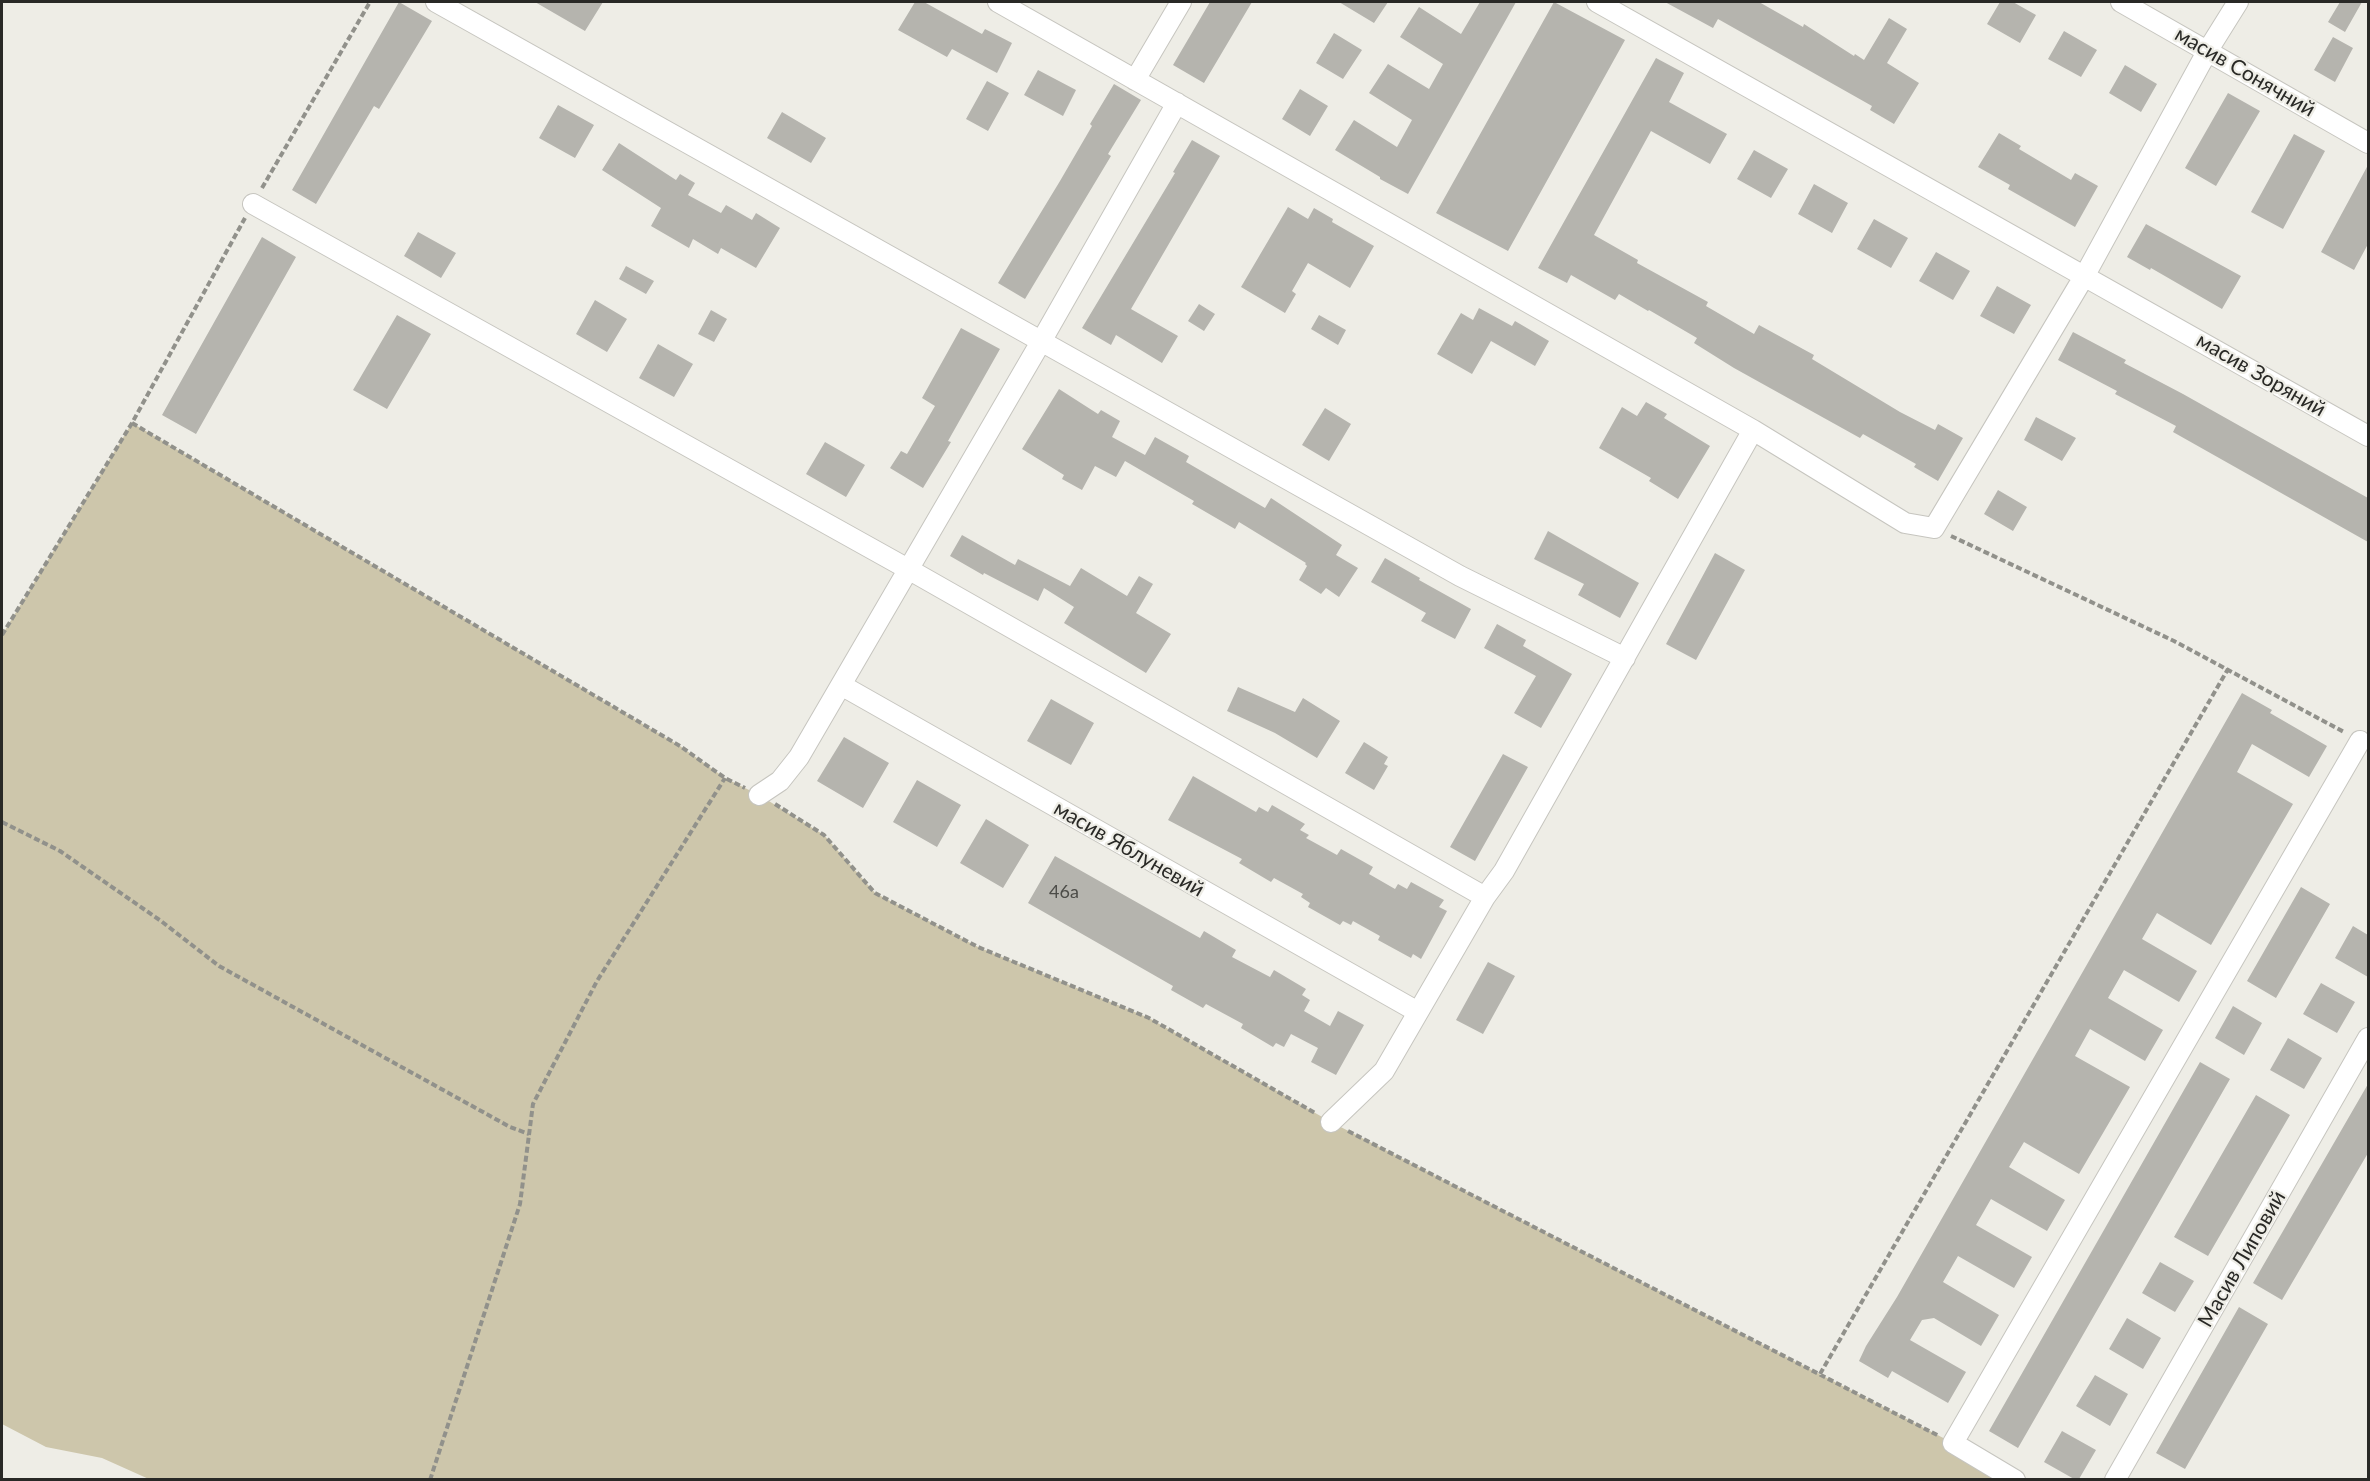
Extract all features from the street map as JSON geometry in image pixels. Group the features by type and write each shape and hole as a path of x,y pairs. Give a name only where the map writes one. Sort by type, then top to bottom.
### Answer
{"street":[{"path":"436,2 1460,576 1624,658"},
{"path":"998,2 1753,430 1905,523 1934,528 2085,275 2208,50 2238,2"},
{"path":"1135,80 1181,2"},
{"name":"масив Зоряний","path":"1597,2 2368,436"},
{"name":"масив Сонячний","path":"2121,2 2368,143"},
{"path":"759,795 780,781 799,757 1177,103"},
{"path":"253,204 908,569 1485,897"},
{"path":"1331,1122 1384,1071 1485,897 1504,871 1753,430"},
{"name":"масив Яблуневий","path":"841,685 1418,1012"},
{"path":"2015,1479 1953,1443 2361,741"},
{"name":"Масив Липовий","path":"2115,1479 2368,1038"}],"path":[{"path":"2,635 132,423 680,746 724,778 759,795 824,835 875,893 978,947 1149,1018 1331,1122 1953,1443"},
{"path":"1934,528 2228,669 2361,741"},
{"path":"1820,1374 2228,669"},
{"path":"430,1479 520,1204 533,1104 597,981 724,778"},
{"path":"2,822 60,851 160,921 219,966 510,1127 529,1134"}],"shaded area":[{"path":"132,423 680,746 725,778 759,795 824,835 875,893 978,947 1149,1018 1331,1122 1953,1443 2015,1479 151,1480 102,1458 46,1447 2,1424 2,635"}],"building":[{"path":"399,2 432,21 379,109 374,106 316,204 292,190"},
{"path":"535,2 603,2 585,31"},
{"path":"915,2 924,2 982,34 985,29 1012,43 997,73 952,49 947,57 898,30"},
{"path":"1210,2 1252,2 1204,83 1173,65"},
{"path":"1339,2 1388,2 1374,23"},
{"path":"1480,2 1516,2 1408,194 1335,150 1354,120 1397,147 1412,120 1369,93 1388,64 1429,89 1443,64 1400,37 1419,7 1461,34"},
{"path":"1554,2 1625,40 1508,251 1436,213"},
{"path":"1665,2 1759,2 1803,27 1804,24 1864,60 1889,18 1907,29 1887,63 1919,83 1894,124 1870,110 1872,106 1718,19 1713,28"},
{"path":"2000,2 2013,2 2036,15 2020,43 1987,24"},
{"path":"2340,2 2362,2 2345,32 2328,22"},
{"path":"2064,31 2097,50 2081,77 2048,59"},
{"path":"1334,33 1362,50 1343,79 1316,63"},
{"path":"2333,37 2353,48 2335,82 2314,70"},
{"path":"1656,58 1684,73 1669,102 1727,134 1710,164 1651,131 1594,235 1638,260 1637,263 1708,302 1706,306 1754,334 1759,325 1814,355 1812,359 1900,412 1935,430 1938,424 1963,438 1938,481 1914,467 1916,464 1863,434 1860,438 1734,368 1694,343 1697,338 1619,294 1615,300 1571,275 1567,283 1538,268"},
{"path":"2125,65 2157,84 2141,112 2109,93"},
{"path":"1038,70 1076,90 1063,116 1024,95"},
{"path":"987,81 1009,93 988,131 966,119"},
{"path":"1114,84 1141,100 1108,154 1111,156 1025,299 998,283 1060,181"},
{"path":"1300,89 1328,106 1310,136 1282,119"},
{"path":"2228,93 2260,111 2216,186 2185,168"},
{"path":"558,105 594,125 575,158 539,138"},
{"path":"782,112 826,138 811,163 767,138"},
{"path":"1999,133 2021,146 2019,149 2071,180 2075,173 2098,186 2075,227 2008,189 2010,185 1978,167"},
{"path":"2294,134 2325,151 2283,229 2251,212"},
{"path":"1192,140 1220,156 1131,309 1178,336 1162,363 1116,335 1111,345 1082,328 1175,173 1173,172"},
{"path":"619,143 676,180 680,174 695,183 688,195 721,213 726,205 752,220 756,213 780,228 756,268 721,248 718,254 693,239 689,248 651,226 661,208 602,170"},
{"path":"1754,150 1788,169 1771,198 1737,179"},
{"path":"2368,165 2368,244 2354,270 2321,252"},
{"path":"1814,184 1848,203 1832,233 1798,214"},
{"path":"1288,207 1308,219 1314,208 1333,219 1332,222 1374,246 1350,288 1308,263 1292,291 1296,294 1285,313 1241,287"},
{"path":"1874,219 1908,238 1891,268 1857,249"},
{"path":"2146,224 2241,276 2222,309 2151,268 2150,270 2127,257"},
{"path":"418,232 456,253 441,278 404,256"},
{"path":"262,237 296,257 196,434 162,415"},
{"path":"1936,252 1970,271 1953,300 1919,281"},
{"path":"626,266 654,281 646,294 619,279"},
{"path":"1997,286 2031,305 2014,334 1980,316"},
{"path":"595,300 627,319 607,352 576,334"},
{"path":"1199,304 1215,314 1204,331 1188,321"},
{"path":"1479,308 1512,326 1515,321 1549,341 1535,366 1491,341 1472,374 1437,354 1461,313 1473,320"},
{"path":"711,310 727,319 714,342 698,334"},
{"path":"397,315 431,334 387,409 353,390"},
{"path":"1319,315 1346,330 1338,345 1311,329"},
{"path":"961,328 1000,349 948,441 951,442 923,488 890,468 901,451 907,454 935,406 922,398"},
{"path":"2073,332 2126,360 2124,363 2368,498 2368,542 2173,432 2176,426 2115,394 2117,391 2058,360"},
{"path":"658,344 693,364 674,397 639,378"},
{"path":"1059,389 1098,414 1101,410 1120,421 1112,437 1145,455 1155,437 1189,456 1186,462 1265,508 1271,498 1342,545 1336,555 1358,568 1339,597 1326,588 1321,594 1299,580 1307,566 1306,563 1239,522 1235,529 1192,504 1194,501 1125,461 1116,477 1095,466 1082,490 1062,479 1064,475 1022,449"},
{"path":"1646,402 1667,414 1664,418 1710,446 1678,499 1649,481 1651,478 1599,448 1622,407 1637,416"},
{"path":"1325,408 1351,424 1329,461 1302,445"},
{"path":"2036,417 2076,438 2062,461 2024,440"},
{"path":"825,442 865,465 846,497 806,474"},
{"path":"1998,490 2027,507 2013,531 1984,514"},
{"path":"1548,531 1639,583 1620,618 1578,595 1584,584 1534,559"},
{"path":"962,535 1015,565 1018,559 1070,586 1081,568 1127,596 1139,576 1153,584 1136,613 1171,634 1146,673 1064,623 1074,607 1044,588 1038,601 984,573 983,575 950,556"},
{"path":"1715,553 1745,570 1696,660 1666,644"},
{"path":"1385,558 1471,609 1455,639 1421,621 1426,613 1371,582"},
{"path":"1497,624 1526,640 1523,646 1572,674 1541,728 1514,713 1536,676 1484,648"},
{"path":"1238,687 1295,712 1303,698 1340,721 1317,758 1275,733 1227,711"},
{"path":"2242,693 2272,710 2270,713 2327,746 2309,777 2252,744 2237,772 2293,804 2211,945 2157,913 2142,939 2197,971 2179,1002 2124,970 2108,998 2163,1030 2145,1061 2090,1029 2075,1056 2130,1087 2079,1174 2024,1142 2009,1167 2065,1200 2047,1231 1991,1199 1976,1225 2032,1257 2014,1288 1958,1256 1943,1282 1999,1315 1981,1346 1934,1318 1922,1320 1910,1340 1966,1372 1948,1403 1892,1371 1888,1378 1859,1361 1866,1346 1897,1297"},
{"path":"1051,699 1094,723 1071,765 1027,741"},
{"path":"844,737 889,763 863,808 817,781"},
{"path":"1364,742 1388,757 1384,764 1388,766 1374,790 1345,773"},
{"path":"1503,754 1528,767 1475,861 1450,847"},
{"path":"1193,776 1256,812 1259,807 1268,812 1272,805 1305,824 1300,830 1309,835 1306,838 1337,855 1341,849 1373,867 1369,874 1395,889 1398,884 1407,889 1411,882 1444,900 1439,907 1447,911 1421,959 1413,954 1411,958 1378,940 1380,936 1353,921 1351,925 1343,921 1340,925 1308,907 1310,903 1301,897 1303,894 1274,878 1271,882 1239,863 1242,859 1168,820"},
{"path":"917,780 961,805 937,847 893,822"},
{"path":"986,819 1029,845 1003,888 960,863"},
{"path":"1055,856 1200,938 1204,931 1236,950 1232,957 1270,977 1274,970 1306,989 1302,995 1310,1000 1304,1011 1330,1026 1338,1011 1364,1025 1336,1075 1311,1062 1318,1048 1291,1034 1284,1047 1276,1043 1273,1047 1241,1028 1243,1024 1206,1004 1203,1008 1171,990 1173,986 1028,903"},
{"path":"2301,887 2330,904 2276,998 2247,981"},
{"path":"2353,926 2368,935 2368,977 2335,958"},
{"path":"1488,962 1515,976 1483,1034 1456,1020"},
{"path":"2321,983 2355,1002 2337,1033 2303,1014"},
{"path":"2233,1006 2262,1023 2244,1055 2215,1038"},
{"path":"2288,1038 2322,1058 2304,1089 2270,1070"},
{"path":"2200,1062 2230,1079 2018,1448 1989,1431"},
{"path":"2368,1084 2368,1153 2282,1300 2253,1283"},
{"path":"2256,1095 2290,1115 2208,1256 2174,1237"},
{"path":"2160,1262 2194,1281 2175,1312 2142,1293"},
{"path":"2239,1307 2268,1324 2185,1469 2156,1453"},
{"path":"2127,1318 2161,1338 2143,1369 2109,1349"},
{"path":"2095,1375 2128,1394 2110,1426 2076,1406"},
{"path":"2062,1431 2096,1450 2079,1479 2074,1479 2044,1462"}]}
